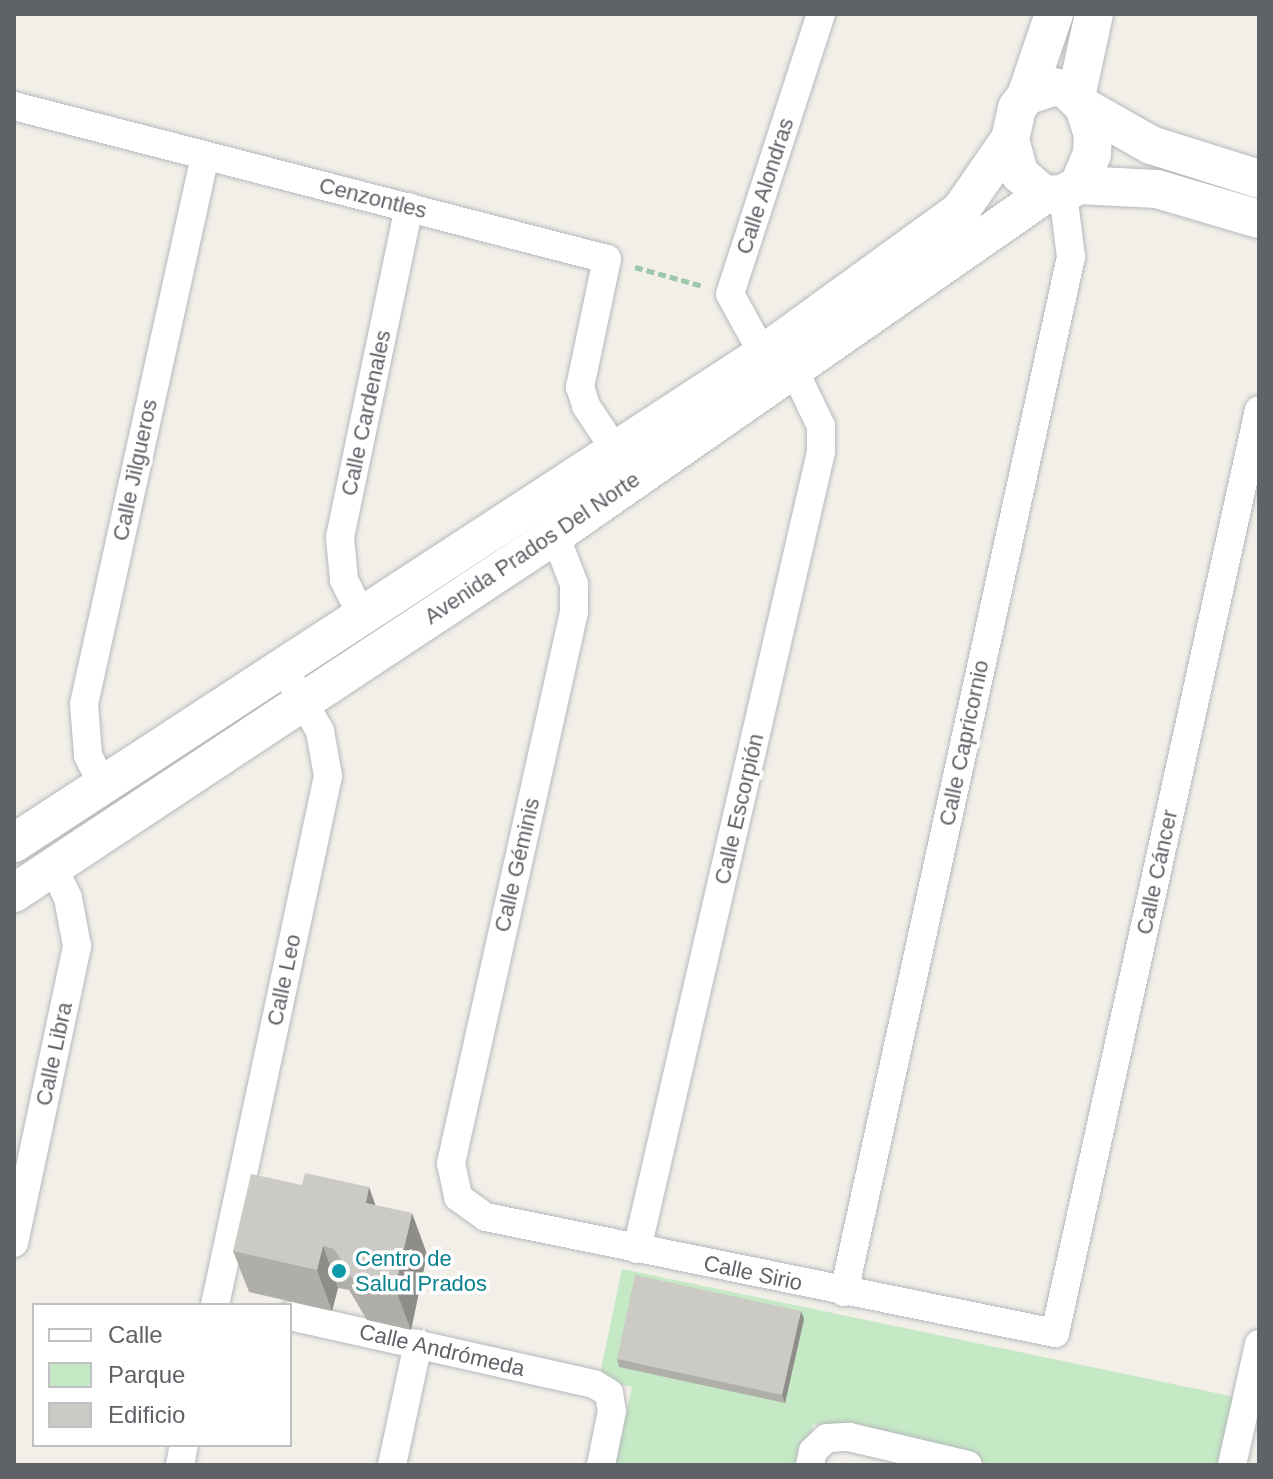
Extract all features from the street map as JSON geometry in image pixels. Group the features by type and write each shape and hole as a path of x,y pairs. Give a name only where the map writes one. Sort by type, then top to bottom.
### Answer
{"main road":[{"path":"1054,14 1026,96 1017,108 1010,139 1019,173 1062,191 1157,189 1259,219"},
{"path":"1062,191 1092,154 1093,134 1080,102 1094,14"},
{"path":"1026,96 1052,87 1151,145 1259,179"},
{"name":"Avenida Prados Del Norte","path":"14,893 301,698 555,535 626,465 763,354 961,210 1010,139"},
{"name":"Avenida Prados Del Norte","path":"14,843 280,665 626,465 795,372 1062,191"}],"street":[{"name":"Calle Alondras","path":"730,294 821,14"},
{"name":"Cenzontles","path":"14,106 607,259"},
{"name":"Calle Jilgueros","path":"102,784 88,755 84,704 205,156"},
{"name":"Calle Capricornio","path":"844,1292 1071,257 1062,191"},
{"name":"Calle Cardenales","path":"362,616 344,580 340,537 409,207"},
{"path":"607,259 580,387 586,406 626,465"},
{"path":"730,294 763,354"},
{"name":"Calle Escorpión","path":"637,1249 821,452 821,426 795,372"},
{"name":"Calle Cáncer","path":"1055,1333 1259,410"},
{"name":"Calle Géminis","path":"458,1197 451,1163 574,612 574,584 555,535"},
{"name":"Calle Leo","path":"224,1303 328,776 320,731 280,665"},
{"name":"Calle Libra","path":"14,1243 77,946 68,898 53,867"},
{"name":"Calle Sirio","path":"458,1197 486,1217 1055,1333"},
{"name":"Calle Andrómeda","path":"292,1316 594,1384 609,1393 612,1411 601,1465"},
{"path":"392,1465 418,1344"},
{"path":"1232,1465 1259,1344"},
{"path":"811,1458 827,1438 849,1437 968,1465"}],"path":[{"path":"607,259 730,294"}],"green space":[{"path":"622,1269 1235,1397 1220,1465 998,1465 813,1424 804,1465 615,1465 632,1387 599,1379"}],"building":[{"path":"305,1173 369,1187 366,1203 412,1213 395,1288 352,1278 334,1249 323,1246 317,1270 233,1251 251,1174 302,1185"},
{"path":"635,1275 801,1311 782,1395 617,1359"}],"place":[{"name":"Centro de Salud Prados","path":"339,1271"}]}
